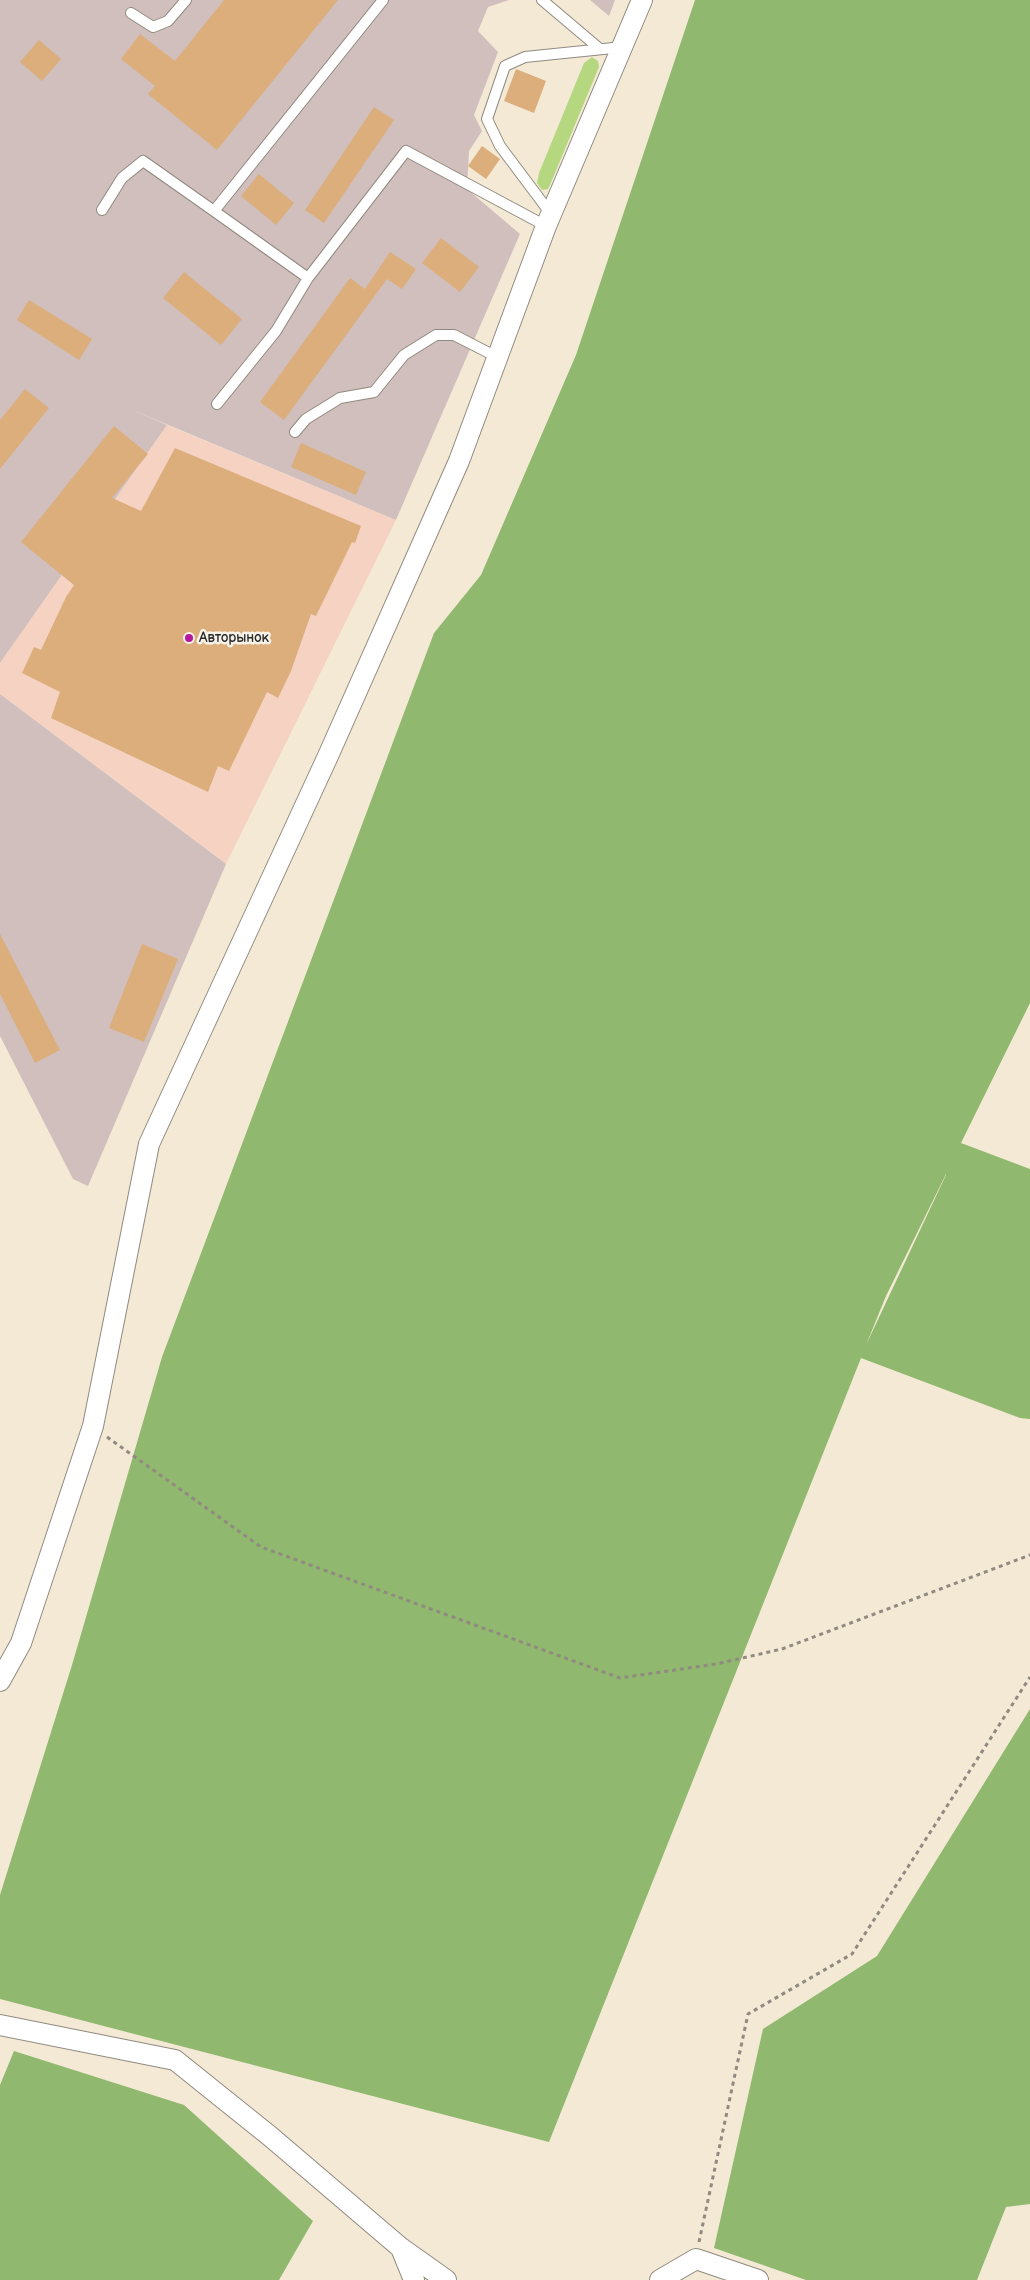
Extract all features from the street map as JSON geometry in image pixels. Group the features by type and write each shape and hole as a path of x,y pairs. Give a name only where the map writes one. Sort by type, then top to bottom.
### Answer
{"street":[{"path":"0,1681 21,1643 92,1426 149,1144 328,756 451,479 548,220 642,0"},
{"path":"0,2025 175,2060 271,2137 401,2248 446,2280"},
{"path":"401,2248 414,2280"},
{"path":"660,2280 696,2259 758,2280"}],"lane":[{"path":"130,13 153,27 168,21 186,0"},
{"path":"214,211 383,0"},
{"path":"542,0 600,49"},
{"path":"548,220 500,146 487,119 504,66 525,57 623,47"},
{"path":"217,404 276,331 308,278 406,152 548,220"},
{"path":"102,210 122,178 143,161 308,278"},
{"path":"295,432 306,419 340,398 374,392 404,355 436,335 454,335 497,357"}],"path":[{"path":"92,1426 261,1547 620,1678 716,1664 782,1649 1030,1555"},
{"path":"696,2259 748,2014 852,1954 1030,1677"}],"shaded area":[{"path":"0,0 509,0 488,7 478,31 498,52 474,115 482,131 469,151 467,189 520,234 396,520 130,409 167,425 0,663"},
{"path":"590,0 615,0 609,16"},
{"name":"Авторынок","path":"167,425 396,520 226,864 0,694 0,663"},
{"path":"0,694 226,864 88,1186 73,1179 0,1036"}],"green space":[{"path":"695,0 1030,0 1030,1003 961,1143 1030,1169 1030,1419 1020,1418 861,1358 549,2142 0,1999 0,1895 72,1665 162,1357 434,633 481,575 576,355","holes":["946,1175 866,1345 886,1296"]},
{"path":"592,57 598,61 599,67 550,185 548,189 542,190 537,183 539,173 584,63"},
{"path":"1030,1709 1030,2204 1006,2207 977,2280 806,2280 714,2248 763,2029 877,1956"},
{"path":"14,2051 184,2105 313,2221 279,2280 0,2280 0,2085"}],"building":[{"path":"224,0 338,0 217,150 148,94 155,86 121,59 140,34 175,61"},
{"path":"39,40 61,59 42,81 20,62"},
{"path":"516,69 546,81 534,113 504,101"},
{"path":"374,107 394,120 324,223 305,210"},
{"path":"482,146 500,159 486,179 468,166"},
{"path":"259,174 294,203 276,225 241,196"},
{"path":"441,238 479,267 460,292 422,263"},
{"path":"390,252 416,269 402,289 387,279 284,420 260,402 350,278 365,289"},
{"path":"184,272 242,319 221,345 163,298"},
{"path":"29,300 92,339 79,360 17,320"},
{"path":"25,389 49,408 0,469 0,420"},
{"name":"Авторынок","path":"114,426 148,454 112,498 141,511 175,448 361,526 355,543 352,542 316,616 311,614 291,671 278,698 267,692 229,771 218,766 208,792 51,718 60,692 22,673 34,647 41,650 66,597 74,585 21,542"},
{"path":"301,443 366,472 356,495 291,467"},
{"path":"0,934 60,1050 35,1063 0,994"},
{"path":"142,944 178,959 144,1042 109,1028"}],"place":[{"name":"Авторынок","path":"189,638"}]}
